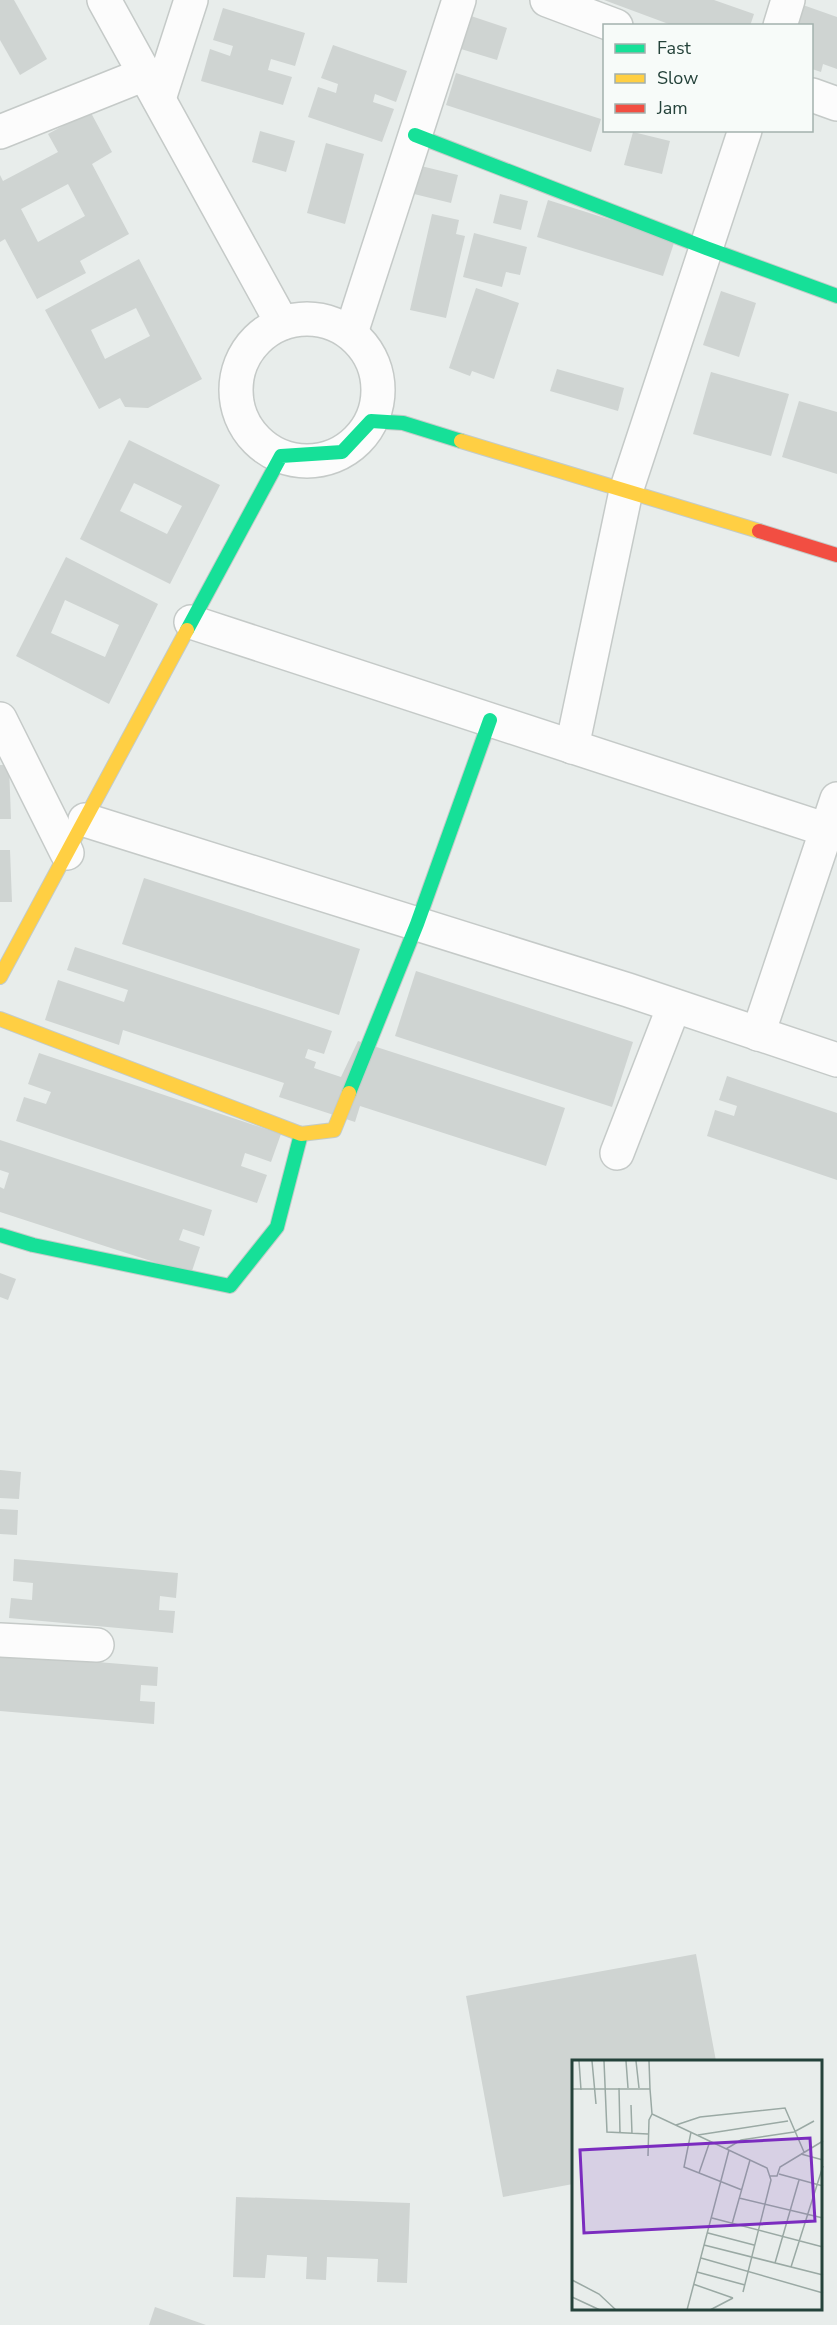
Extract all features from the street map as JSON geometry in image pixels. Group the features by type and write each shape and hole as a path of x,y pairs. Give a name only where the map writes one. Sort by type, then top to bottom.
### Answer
{"street":[{"path":"104,0 282,323"},
{"path":"0,132 152,86 191,0"},
{"path":"351,333 459,0"},
{"path":"547,0 611,24"},
{"path":"781,24 788,0"},
{"path":"813,95 837,104"},
{"path":"572,747 626,491 744,132"},
{"path":"415,135 706,248 837,296"},
{"path":"305,318 329,322 351,333 367,351 376,374 377,398 370,422 358,439 342,452 322,459 301,461 281,456 260,443 245,424 237,401 237,377 245,354 261,335 282,323 305,318"},
{"path":"370,422 403,423 837,555"},
{"path":"0,977 281,456"},
{"path":"191,622 827,830"},
{"path":"0,719 67,853"},
{"path":"0,1019 301,1134 334,1130 417,924 490,720"},
{"path":"758,1034 837,799"},
{"path":"84,820 417,924 837,1060"},
{"path":"617,1154 674,1006"},
{"path":"0,1235 33,1245 230,1286 277,1227 301,1134"},
{"path":"0,1640 97,1645"}],"building":[{"path":"0,0 14,0 47,59 20,75 0,40"},
{"path":"604,0 714,0 754,14 751,24 669,24"},
{"path":"803,5 837,17 837,69 823,64 821,72 813,69 813,24 797,24"},
{"path":"223,8 305,33 295,66 271,59 268,70 292,77 283,105 201,81 210,49 230,56 233,46 213,40"},
{"path":"471,16 507,28 497,60 461,49"},
{"path":"333,45 407,71 396,102 375,94 373,102 394,109 382,142 308,117 318,87 336,93 338,84 321,78"},
{"path":"456,73 601,119 591,152 446,105"},
{"path":"90,111 112,152 92,164 129,234 80,261 86,273 37,299 5,239 0,242 0,175 3,181 58,152 48,134","holes":["68,184 85,216 38,242 21,209"]},
{"path":"260,131 295,141 286,172 252,162"},
{"path":"633,132 670,141 662,174 624,165"},
{"path":"326,143 364,154 345,224 307,213"},
{"path":"421,166 458,175 451,203 414,194"},
{"path":"500,194 528,201 521,230 493,223"},
{"path":"548,200 675,240 663,276 537,237"},
{"path":"432,214 459,220 456,234 465,236 446,318 410,310"},
{"path":"474,233 527,247 520,275 506,272 502,287 463,277"},
{"path":"139,259 202,379 148,408 125,407 120,398 99,409 45,310","holes":["136,308 150,336 105,359 91,330"]},
{"path":"476,288 519,303 494,379 472,371 470,376 449,368"},
{"path":"721,291 756,303 739,357 703,345"},
{"path":"557,369 624,388 618,411 550,391"},
{"path":"711,372 789,394 771,456 693,434"},
{"path":"799,401 837,412 837,474 782,457"},
{"path":"129,440 220,485 170,584 80,539","holes":["134,483 182,506 167,534 120,511"]},
{"path":"66,557 158,604 109,704 16,656","holes":["65,600 119,625 105,657 51,633"]},
{"path":"0,765 9,765 11,819 0,819"},
{"path":"0,850 10,850 12,902 0,902"},
{"path":"144,878 360,949 339,1015 122,944"},
{"path":"75,947 332,1031 324,1054 308,1049 305,1058 316,1062 314,1068 341,1077 358,1041 565,1108 546,1166 360,1106 355,1122 279,1097 284,1083 123,1030 119,1045 45,1020 58,980 124,1002 128,990 67,970"},
{"path":"416,971 633,1042 612,1107 395,1036"},
{"path":"39,1053 281,1134 271,1162 245,1153 241,1166 267,1175 257,1203 16,1121 24,1097 46,1104 51,1092 28,1084"},
{"path":"727,1076 837,1113 837,1180 707,1136 715,1110 734,1116 737,1106 719,1100"},
{"path":"0,1140 212,1210 204,1236 183,1229 179,1240 200,1247 191,1274 0,1212 0,1187 4,1189 9,1173 0,1170"},
{"path":"0,1273 16,1279 8,1300 0,1297"},
{"path":"0,1470 21,1472 19,1499 0,1498"},
{"path":"0,1509 18,1510 17,1535 0,1534"},
{"path":"14,1559 178,1573 176,1598 160,1596 159,1610 175,1611 173,1633 9,1618 11,1598 32,1600 33,1583 13,1581"},
{"path":"0,1654 158,1667 157,1686 141,1685 140,1701 155,1702 154,1724 0,1711"},
{"path":"696,1954 716,2060 572,2060 572,2184 503,2197 466,1996"},
{"path":"236,2197 410,2203 407,2283 377,2282 378,2259 327,2257 326,2280 306,2279 307,2257 267,2255 265,2278 233,2277"},
{"path":"155,2307 206,2325 149,2325"}],"traffic: fast":[{"path":"415,135 706,248 837,296"},
{"path":"187,630 281,456 342,452 371,421 403,423 461,441"},
{"path":"349,1093 417,924 490,720"},
{"path":"0,1235 33,1245 230,1286 277,1227 301,1134"}],"traffic: slow":[{"path":"461,441 759,531"},
{"path":"0,977 187,630"},
{"path":"0,1019 301,1134 334,1130 349,1093"}],"traffic: jam":[{"path":"759,531 837,555"}]}
